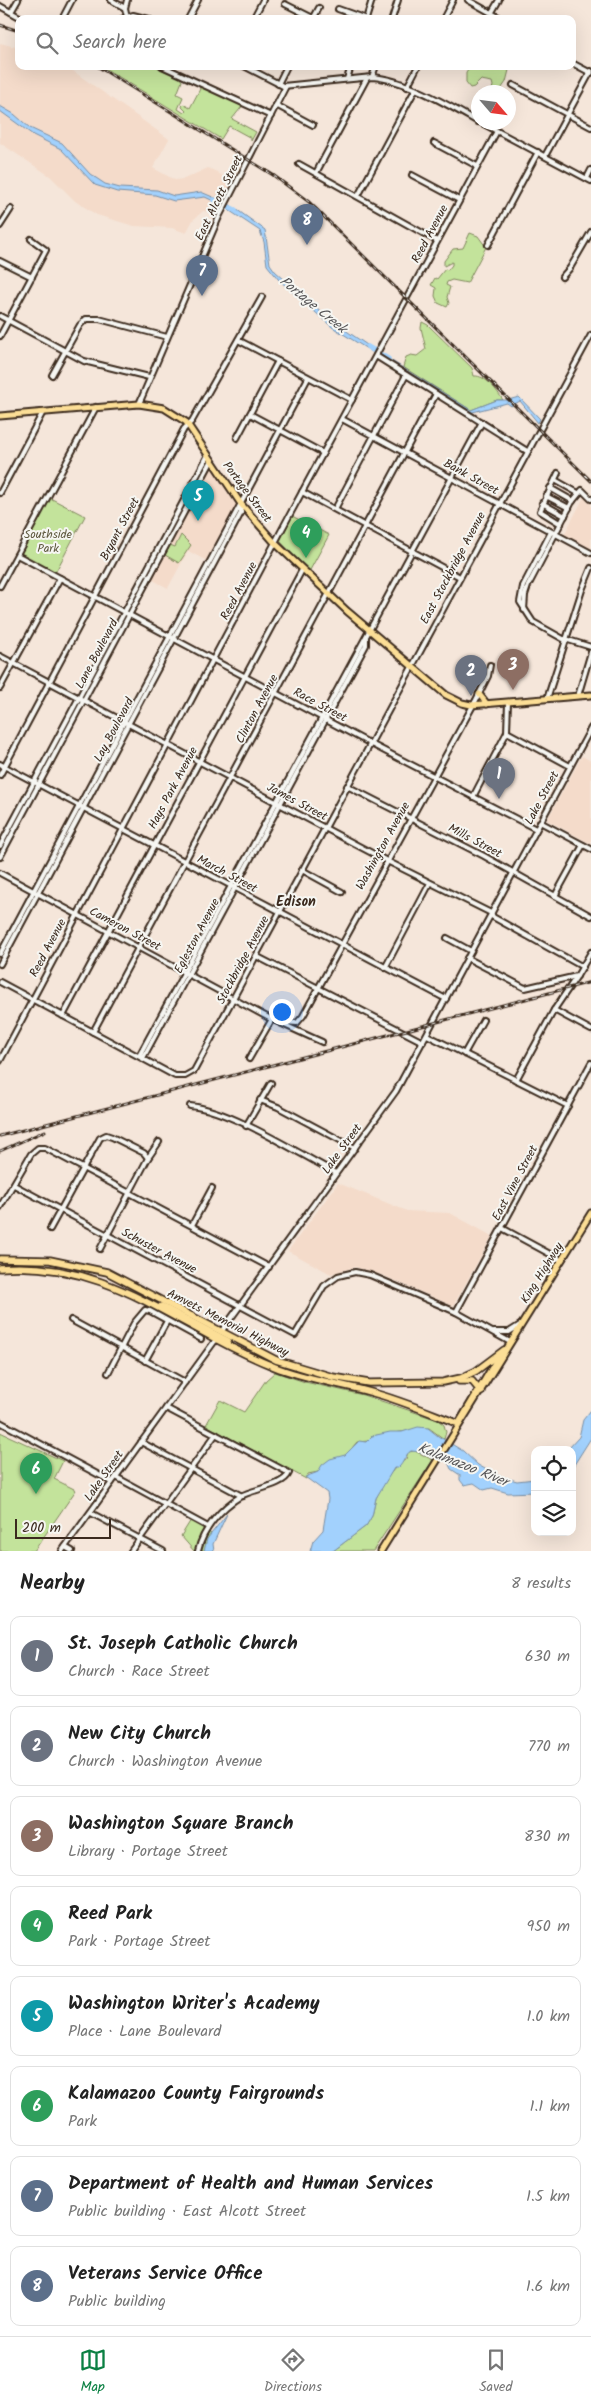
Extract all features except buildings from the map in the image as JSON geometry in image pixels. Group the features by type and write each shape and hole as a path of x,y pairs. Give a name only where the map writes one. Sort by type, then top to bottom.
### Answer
{"highway":[{"name":"Amvets Memorial Highway","path":"0,1259 50,1260 107,1272 219,1335 248,1355 291,1373 378,1394 459,1424"},
{"name":"Amvets Memorial Highway","path":"0,1268 47,1268 76,1273 113,1284 149,1303 168,1308 219,1335 276,1360 311,1372 356,1381 394,1384 443,1382 462,1378 476,1371 504,1350"},
{"path":"443,1382 469,1381 480,1390"}],"main road":[{"name":"Portage Street","path":"0,416 139,404 167,409 176,413 189,425 242,504 275,543 329,596 446,695 471,705 591,696"},
{"path":"479,694 487,704"},
{"name":"King Highway","path":"381,1551 591,1213"},
{"name":"King Highway","path":"480,1390 510,1342"}],"street":[{"path":"11,12 18,0"},
{"path":"64,15 72,0"},
{"path":"111,0 125,8"},
{"path":"127,0 125,8 127,15"},
{"path":"190,15 198,0"},
{"path":"254,15 263,0"},
{"path":"367,15 372,0"},
{"path":"393,15 398,0"},
{"path":"445,15 453,0"},
{"path":"468,0 496,15"},
{"path":"492,12 499,0"},
{"path":"285,4 307,15"},
{"path":"0,6 16,15"},
{"path":"315,15 319,8"},
{"path":"338,9 355,15"},
{"path":"545,156 591,72 576,65"},
{"path":"171,70 271,116"},
{"path":"252,70 278,84 286,86 370,77 415,90 471,118"},
{"path":"278,84 285,70"},
{"path":"347,79 350,70"},
{"path":"316,174 374,70"},
{"path":"407,87 416,70"},
{"name":"East Alcott Street","path":"139,404 149,377 225,205 286,86"},
{"path":"516,87 591,127"},
{"path":"358,196 415,90"},
{"path":"276,105 313,124"},
{"path":"497,131 589,180 591,170"},
{"name":"Reed Avenue","path":"0,1061 1,1055 497,131"},
{"path":"434,143 477,166"},
{"path":"488,245 538,152"},
{"path":"299,164 437,241"},
{"path":"412,175 459,200"},
{"path":"0,226 11,209"},
{"path":"562,277 570,268 591,232"},
{"path":"0,336 46,250 31,239"},
{"path":"0,261 32,277"},
{"name":"Bryant Street","path":"0,775 2,766 50,682 184,429 189,425 262,297"},
{"path":"0,316 66,352 89,362 149,377"},
{"path":"52,376 80,325 89,318 104,320 167,337"},
{"name":"East Stockbridge Avenue","path":"412,667 591,335"},
{"path":"238,340 352,400"},
{"path":"377,354 406,375 527,451"},
{"path":"237,438 278,361"},
{"path":"335,509 406,375"},
{"name":"Lay Boulevard","path":"0,964 58,850 194,596 215,551 242,504 308,378"},
{"name":"Clinton Avenue","path":"93,1032 436,394"},
{"path":"0,586 96,407"},
{"path":"0,493 43,412"},
{"path":"250,414 323,454"},
{"name":"Bank Street","path":"342,419 591,553"},
{"name":"Egleston Avenue","path":"141,1057 278,803 361,643 366,638 482,422"},
{"name":"Lane Boulevard","path":"0,857 59,740 210,458"},
{"path":"558,473 542,503 540,511 561,524"},
{"path":"554,480 578,493"},
{"path":"550,488 573,500"},
{"path":"591,499 582,490 573,500 561,524 554,533 528,586 524,610 533,622 565,639 591,647"},
{"path":"302,492 460,577"},
{"path":"546,496 569,508"},
{"path":"542,503 565,516"},
{"name":"Lay Boulevard","path":"194,596 241,513 242,504"},
{"path":"215,551 219,554"},
{"name":"Race Street","path":"17,555 370,744 536,829"},
{"path":"546,699 565,639 591,568"},
{"name":"Hays Park Avenue","path":"63,1016 302,570"},
{"path":"0,688 60,578"},
{"path":"578,696 591,652"},
{"name":"James Street","path":"0,656 491,914 493,917 584,966"},
{"name":"Washington Avenue","path":"284,1022 294,1023 301,1020 471,705 479,694 488,676 490,665"},
{"name":"Stockbridge Avenue","path":"141,1057 175,1076 188,1075 199,1064 412,667"},
{"path":"473,797 507,732 508,702"},
{"name":"Lake Street","path":"63,1549 396,1091 591,728"},
{"path":"507,732 570,766"},
{"name":"March Street","path":"2,766 446,999"},
{"name":"Lane Boulevard","path":"0,846 36,784"},
{"name":"Mills Street","path":"347,786 591,916"},
{"path":"540,822 591,849"},
{"path":"10,826 15,829"},
{"path":"555,896 583,845"},
{"path":"302,870 342,892"},
{"name":"Cameron Street","path":"0,874 272,1019 284,1022 322,1042"},
{"path":"385,968 430,883"},
{"name":"Lay Boulevard","path":"0,954 13,936"},
{"path":"447,938 471,951"},
{"path":"516,1080 554,1010 578,976 591,952"},
{"path":"256,956 423,1042"},
{"path":"467,958 525,988 578,976"},
{"path":"0,982 141,1057"},
{"path":"554,1010 591,1030"},
{"path":"250,1059 272,1019"},
{"path":"464,1054 483,1020"},
{"path":"427,1035 568,1106"},
{"name":"East Vine Street","path":"456,1312 591,1063"},
{"path":"246,1126 270,1083"},
{"path":"260,1100 278,1107 355,1148"},
{"path":"190,1106 205,1108 246,1126 336,1173"},
{"path":"50,1229 83,1167 98,1141 104,1135 112,1136 136,1148 148,1158"},
{"path":"100,1249 148,1158 159,1142"},
{"path":"0,1207 31,1154 35,1149 41,1148 52,1151 83,1167 269,1267"},
{"name":"Schuster Avenue","path":"14,1185 295,1335 324,1286 338,1276 351,1273 370,1275 456,1312"},
{"path":"192,1225 212,1188"},
{"path":"502,1228 561,1260"},
{"path":"108,1373 120,1348 143,1311 148,1310 201,1340"},
{"path":"456,1312 510,1342"},
{"path":"72,1320 185,1382"},
{"path":"145,1361 167,1321"},
{"path":"492,1332 506,1332 522,1324"},
{"path":"166,1408 289,1474 284,1481 242,1496 226,1508 208,1527 198,1551"},
{"path":"0,1422 112,1482"},
{"path":"131,1551 216,1434"},
{"path":"141,1442 242,1496"},
{"path":"116,1477 208,1527"},
{"path":"90,1513 163,1551"},
{"path":"63,1549 72,1551"}],"shaded area":[{"path":"0,43 15,47 15,70 72,70 169,139 153,168 175,180 184,179 208,168 232,183 216,213 203,211 193,220 186,233 172,228 134,226 97,215 75,201 50,176 0,143"},
{"path":"210,467 212,467 237,506 207,561 188,551 168,588 151,579"},
{"path":"585,495 591,499 591,549 564,535"},
{"path":"582,756 591,761 591,844 547,820"},
{"path":"338,1183 407,1211 450,1213 492,1236 453,1306 382,1275 355,1267 331,1274 288,1251"}],"green space":[{"path":"108,70 169,70 176,74 182,81 177,94 183,97 178,109 184,113 186,111 182,107 183,104 190,108 200,89 198,83 244,104 232,119 256,132 251,141 251,138 229,126 221,139"},
{"path":"468,70 509,70 504,85 493,85 492,82 481,80 476,85 471,85 470,88 466,83 466,73"},
{"path":"470,233 478,236 486,247 467,283 452,280 447,282 446,285 450,287 447,307 438,303 435,296 436,288 431,285 435,278 437,279 445,269 448,270 452,265 452,262 444,266 444,261 453,249 463,248"},
{"path":"422,322 428,325 472,368 474,376 483,378 491,384 503,400 497,400 471,410 403,367 406,357 411,355 417,356 426,349 421,328"},
{"name":"Southside Park","path":"48,497 85,516 54,575 17,555"},
{"path":"292,516 329,535 309,572 280,541"},
{"path":"181,535 191,545 179,563 165,555 170,545 175,547"},
{"path":"275,1372 305,1382 363,1395 438,1420 444,1425 446,1432 444,1439 429,1428 372,1436 369,1441 357,1442 346,1455 327,1463 318,1472 308,1474 306,1479 206,1425 220,1400 244,1412 266,1380"},
{"path":"0,1432 63,1461 54,1479 76,1490 34,1551 0,1551"},
{"path":"415,1451 433,1460 373,1551 333,1551 366,1526 372,1516 376,1498 386,1479 406,1459 408,1452"},
{"path":"191,1520 200,1524 211,1534 205,1551 194,1551 181,1536"}],"water":[{"path":"0,106 14,114 30,128 62,143 90,174 105,184 120,188 157,190 174,196 201,192 222,201 220,204 205,197 174,201 155,195 117,192 95,185 61,149 33,135 0,111"},
{"path":"229,204 265,230 270,264 275,271 326,317 373,349 372,352 332,327 279,280 267,265 264,242 260,231 230,211 227,208"},
{"path":"382,355 471,410 497,400 519,397 540,419 538,423 520,401 511,406 507,403 469,413 381,357"},
{"path":"591,1410 591,1438 576,1462 576,1446 571,1446 579,1437 583,1420"},
{"name":"Kalamazoo River","path":"418,1427 428,1428 463,1451 478,1465 496,1475 517,1481 531,1479 531,1492 508,1493 492,1488 484,1490 474,1483 464,1485 460,1480 460,1475 451,1469 447,1460 439,1461 421,1452 411,1451 398,1468 394,1468 376,1498 372,1516 366,1526 333,1551 310,1551 313,1541 323,1530 328,1499 327,1493 305,1477 318,1472 322,1465 330,1459 345,1455 359,1441 366,1442 372,1436 390,1432 402,1432"},
{"path":"227,1514 213,1544 214,1551 204,1551 207,1539"}],"waterway":[{"name":"Portage Creek","path":"214,200 235,210"},
{"name":"Portage Creek","path":"368,347 388,359"}],"railway":[{"path":"0,25 15,30"},
{"path":"103,70 273,175 309,202 591,481"},
{"path":"0,1136 591,982"},
{"path":"0,1151 45,1131"}],"place":[{"name":"Veterans Service Office","path":"307,245"},
{"name":"Department of Health and Human Services","path":"202,296"},
{"name":"Washington Writer's Academy","path":"198,521"},
{"name":"Reed Park","path":"306,558"},
{"name":"Washington Square Branch","path":"513,690"},
{"name":"New City Church","path":"471,696"},
{"name":"St. Joseph Catholic Church","path":"499,799"},
{"name":"Kalamazoo County Fairgrounds","path":"36,1494"}],"district":[{"name":"Edison","path":"296,902"}]}
